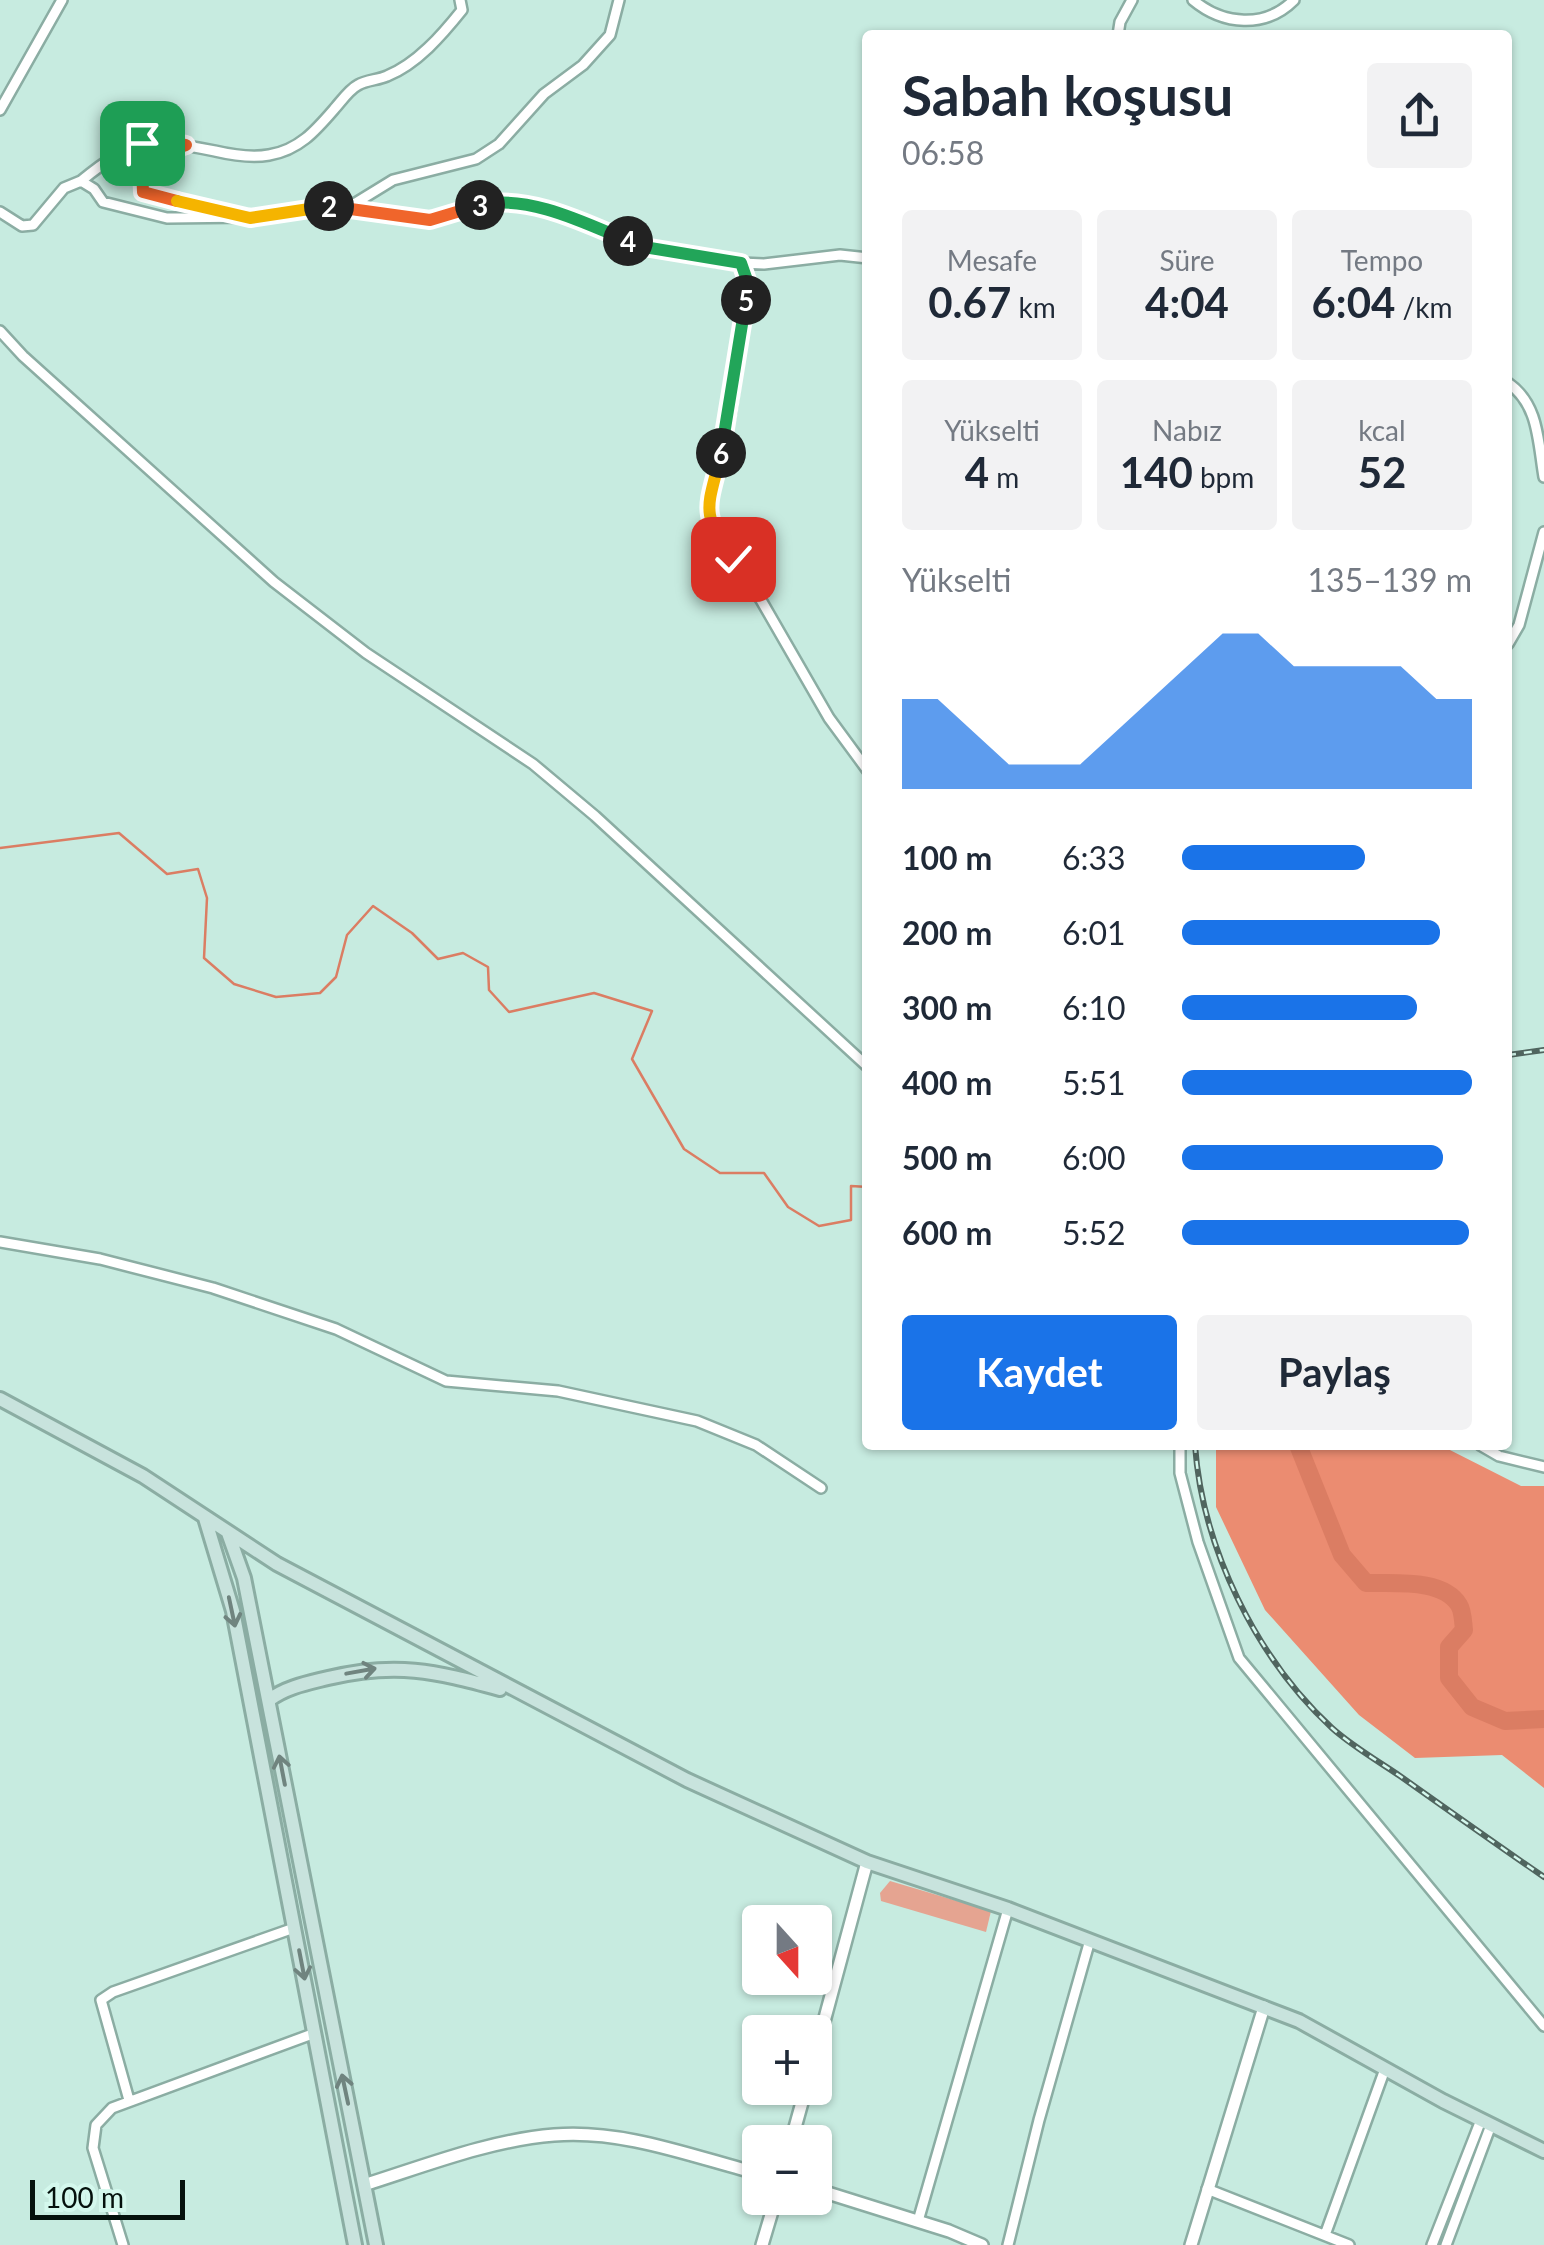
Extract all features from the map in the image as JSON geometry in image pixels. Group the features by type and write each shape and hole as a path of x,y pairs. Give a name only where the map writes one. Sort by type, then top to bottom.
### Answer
{"main road":[{"path":"0,1399 143,1476 277,1564 687,1780 867,1862 1008,1909 1299,2021 1544,2151"},
{"path":"205,1518 233,1610 355,2245"},
{"path":"228,1533 244,1578 376,2245"},
{"path":"269,1700 306,1684 371,1668 421,1669 522,1695"}],"street":[{"path":"0,110 62,0"},
{"path":"0,212 22,226 33,225 64,188 81,182 108,159 142,143 168,141 225,153 264,156 290,150 313,134 356,85 384,78 408,66 462,10 460,0"},
{"path":"348,208 393,180 476,159 499,144 544,94 583,66 610,35 619,0"},
{"path":"1119,30 1132,0"},
{"path":"1193,0 1224,20 1259,20 1294,0"},
{"path":"186,145 162,153 142,169 143,192 250,218 334,206 430,220 491,202 533,207 581,221 644,247 741,263 840,255 862,257"},
{"path":"81,182 94,189 104,202 167,218 236,216"},
{"path":"741,263 748,283 730,412 709,504 710,520 714,533 760,600 829,718 862,763"},
{"path":"1,334 274,582 439,704 533,764 583,805 862,1061"},
{"path":"1512,385 1530,403 1544,477"},
{"path":"1512,637 1519,625 1544,532"},
{"path":"0,1242 100,1258 213,1288 336,1329 446,1380 558,1391 697,1422 756,1445 821,1488"},
{"path":"1180,1450 1180,1473 1198,1542 1239,1658 1544,2026"},
{"path":"1489,1450 1544,1467"},
{"path":"826,2015 867,1862"},
{"path":"918,2221 1008,1909"},
{"path":"130,2100 101,2000 113,1992 294,1928"},
{"path":"1008,2245 1090,1940"},
{"path":"1191,2245 1264,2008"},
{"path":"123,2245 92,2137 102,2118 130,2100 315,2033"},
{"path":"1325,2235 1385,2069"},
{"path":"1432,2245 1486,2122"},
{"path":"1446,2245 1486,2122"},
{"path":"366,2184 480,2149 555,2135 614,2138 742,2170"},
{"path":"1207,2189 1349,2245"},
{"path":"832,2195 982,2245"},
{"path":"762,2245 771,2215"},
{"path":"945,2245 948,2231"}],"shaded area":[{"path":"1216,1450 1450,1450 1521,1486 1544,1486 1544,1788 1502,1755 1415,1758 1359,1715 1265,1610 1216,1507"},
{"path":"890,1881 991,1911 986,1932 881,1901 880,1893"}],"waterway":[{"path":"0,848 119,833 167,874 198,869 207,898 204,958 234,984 276,997 320,993 336,977 347,935 373,906 412,933 438,959 463,953 488,967 489,990 509,1012 594,993 652,1011 632,1059 684,1149 720,1173 764,1173 788,1207 819,1226 851,1220 851,1186 862,1187"},
{"path":"1300,1450 1342,1555 1366,1583 1430,1586 1452,1596 1459,1605 1464,1630 1449,1647 1449,1678 1472,1707 1505,1721 1544,1719"}],"railway":[{"path":"1512,1054 1544,1050"},
{"path":"1196,1450 1200,1484 1221,1561 1257,1635 1305,1700 1348,1741 1544,1877"}],"route":[{"path":"142,143 168,141 186,145 162,153 142,169 143,192 236,216 250,218 334,206 430,220 491,202 533,207 581,221 644,247 741,263 748,283 744,315 730,412 709,504 714,533 733,559"}]}
